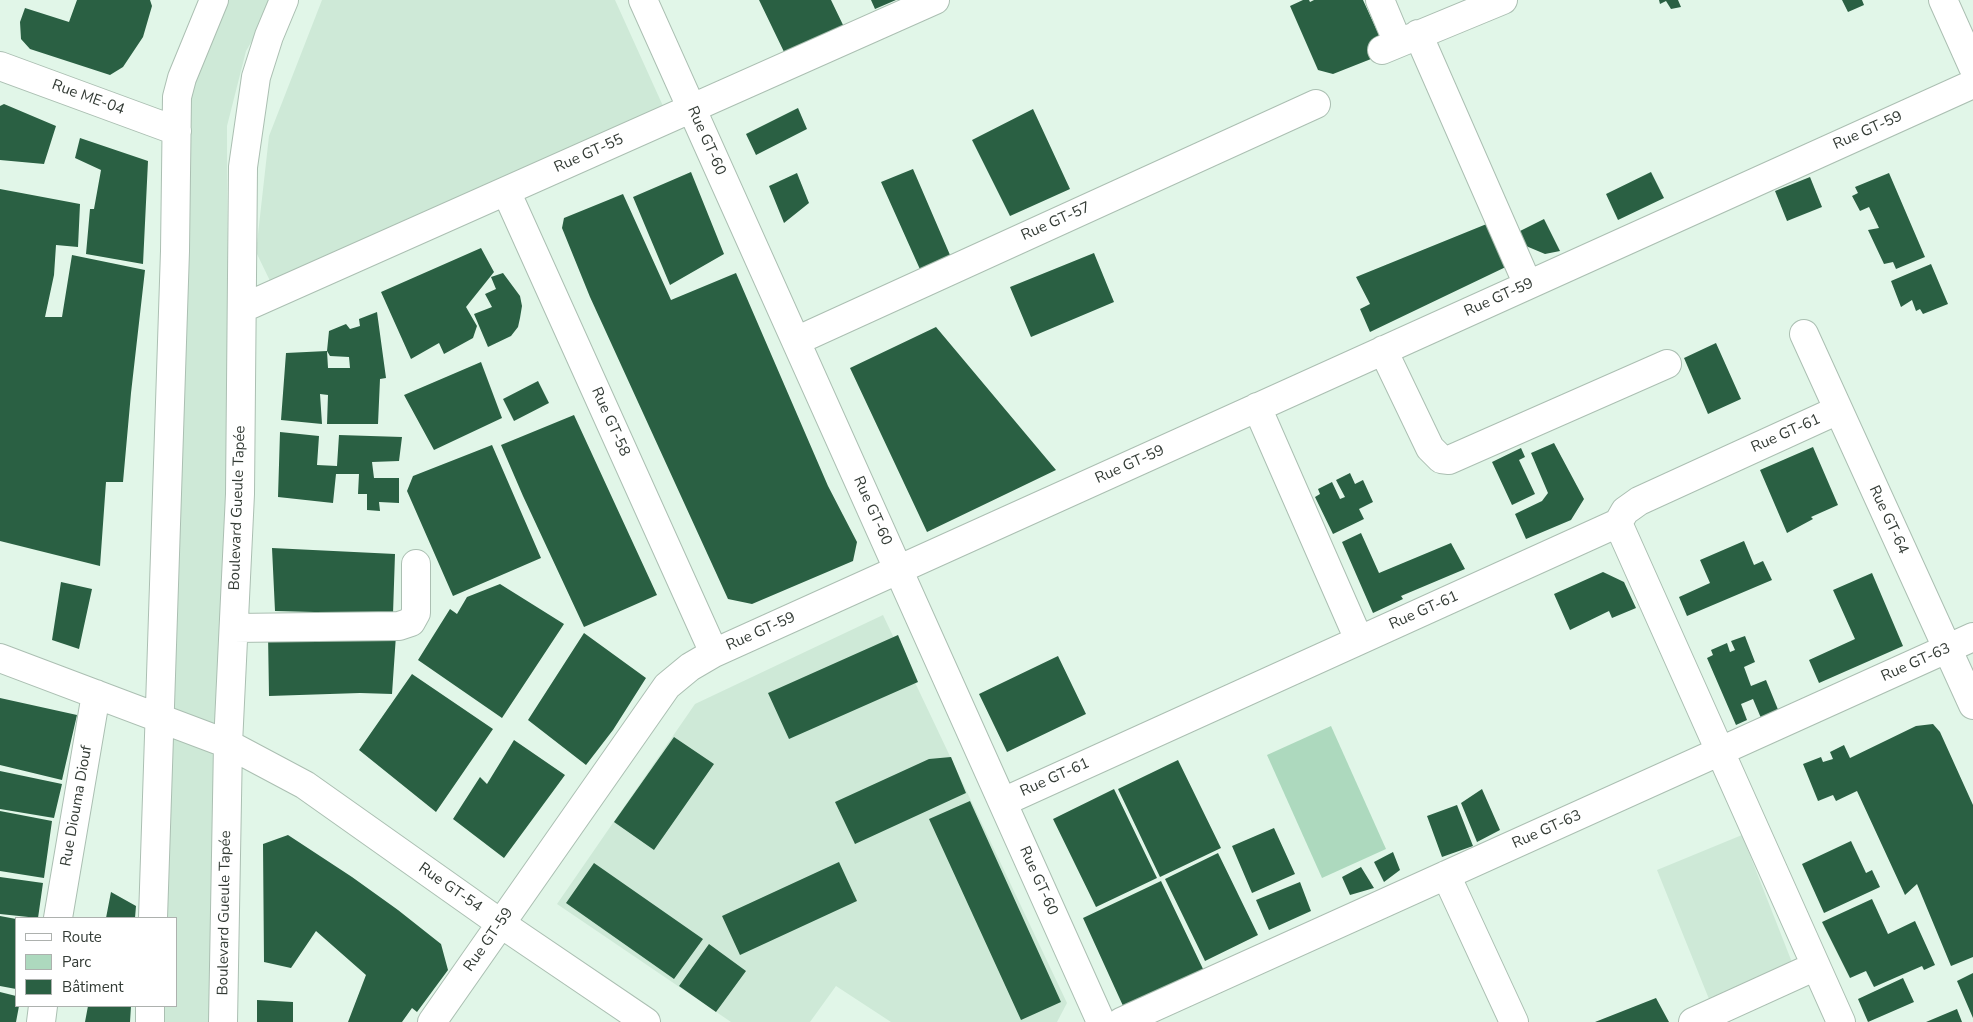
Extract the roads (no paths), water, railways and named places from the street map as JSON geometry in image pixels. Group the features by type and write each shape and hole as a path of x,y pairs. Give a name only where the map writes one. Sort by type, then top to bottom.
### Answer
{"street":[{"path":"153,917 175,251 177,97 182,78 214,0"},
{"name":"Boulevard Gueule Tapée","path":"223,1022 228,744 240,494 243,177 256,77 269,36 284,0"},
{"name":"Rue GT-60","path":"643,0 1101,1022"},
{"name":"Rue GT-55","path":"243,308 935,0"},
{"path":"1380,0 1400,42 1528,285"},
{"path":"1400,42 1503,0"},
{"path":"1943,0 1973,68"},
{"name":"Rue ME-04","path":"0,66 177,131"},
{"name":"Rue GT-59","path":"432,1022 667,686 690,667 714,653 1973,84"},
{"name":"Rue GT-57","path":"796,341 1316,104"},
{"name":"Rue GT-58","path":"506,191 714,653"},
{"name":"Rue GT-64","path":"1804,334 1973,705"},
{"path":"1384,350 1430,448 1441,459 1449,460 1667,364"},
{"path":"1257,407 1359,640"},
{"name":"Rue GT-61","path":"1003,802 1618,523 1625,511 1639,501 1838,410"},
{"path":"1618,523 1841,1022"},
{"path":"234,628 399,626 411,622 416,613 416,564"},
{"name":"Rue GT-63","path":"1121,1022 1973,637"},
{"path":"0,658 228,744"},
{"name":"Rue Diouma Diouf","path":"58,917 96,694"},
{"name":"Rue GT-54","path":"228,744 305,785 500,923 646,1022"},
{"path":"1446,876 1514,1022"},
{"path":"1692,1022 1816,966"},
{"path":"40,1022 43,1007"},
{"path":"150,1007 150,1022"}]}
